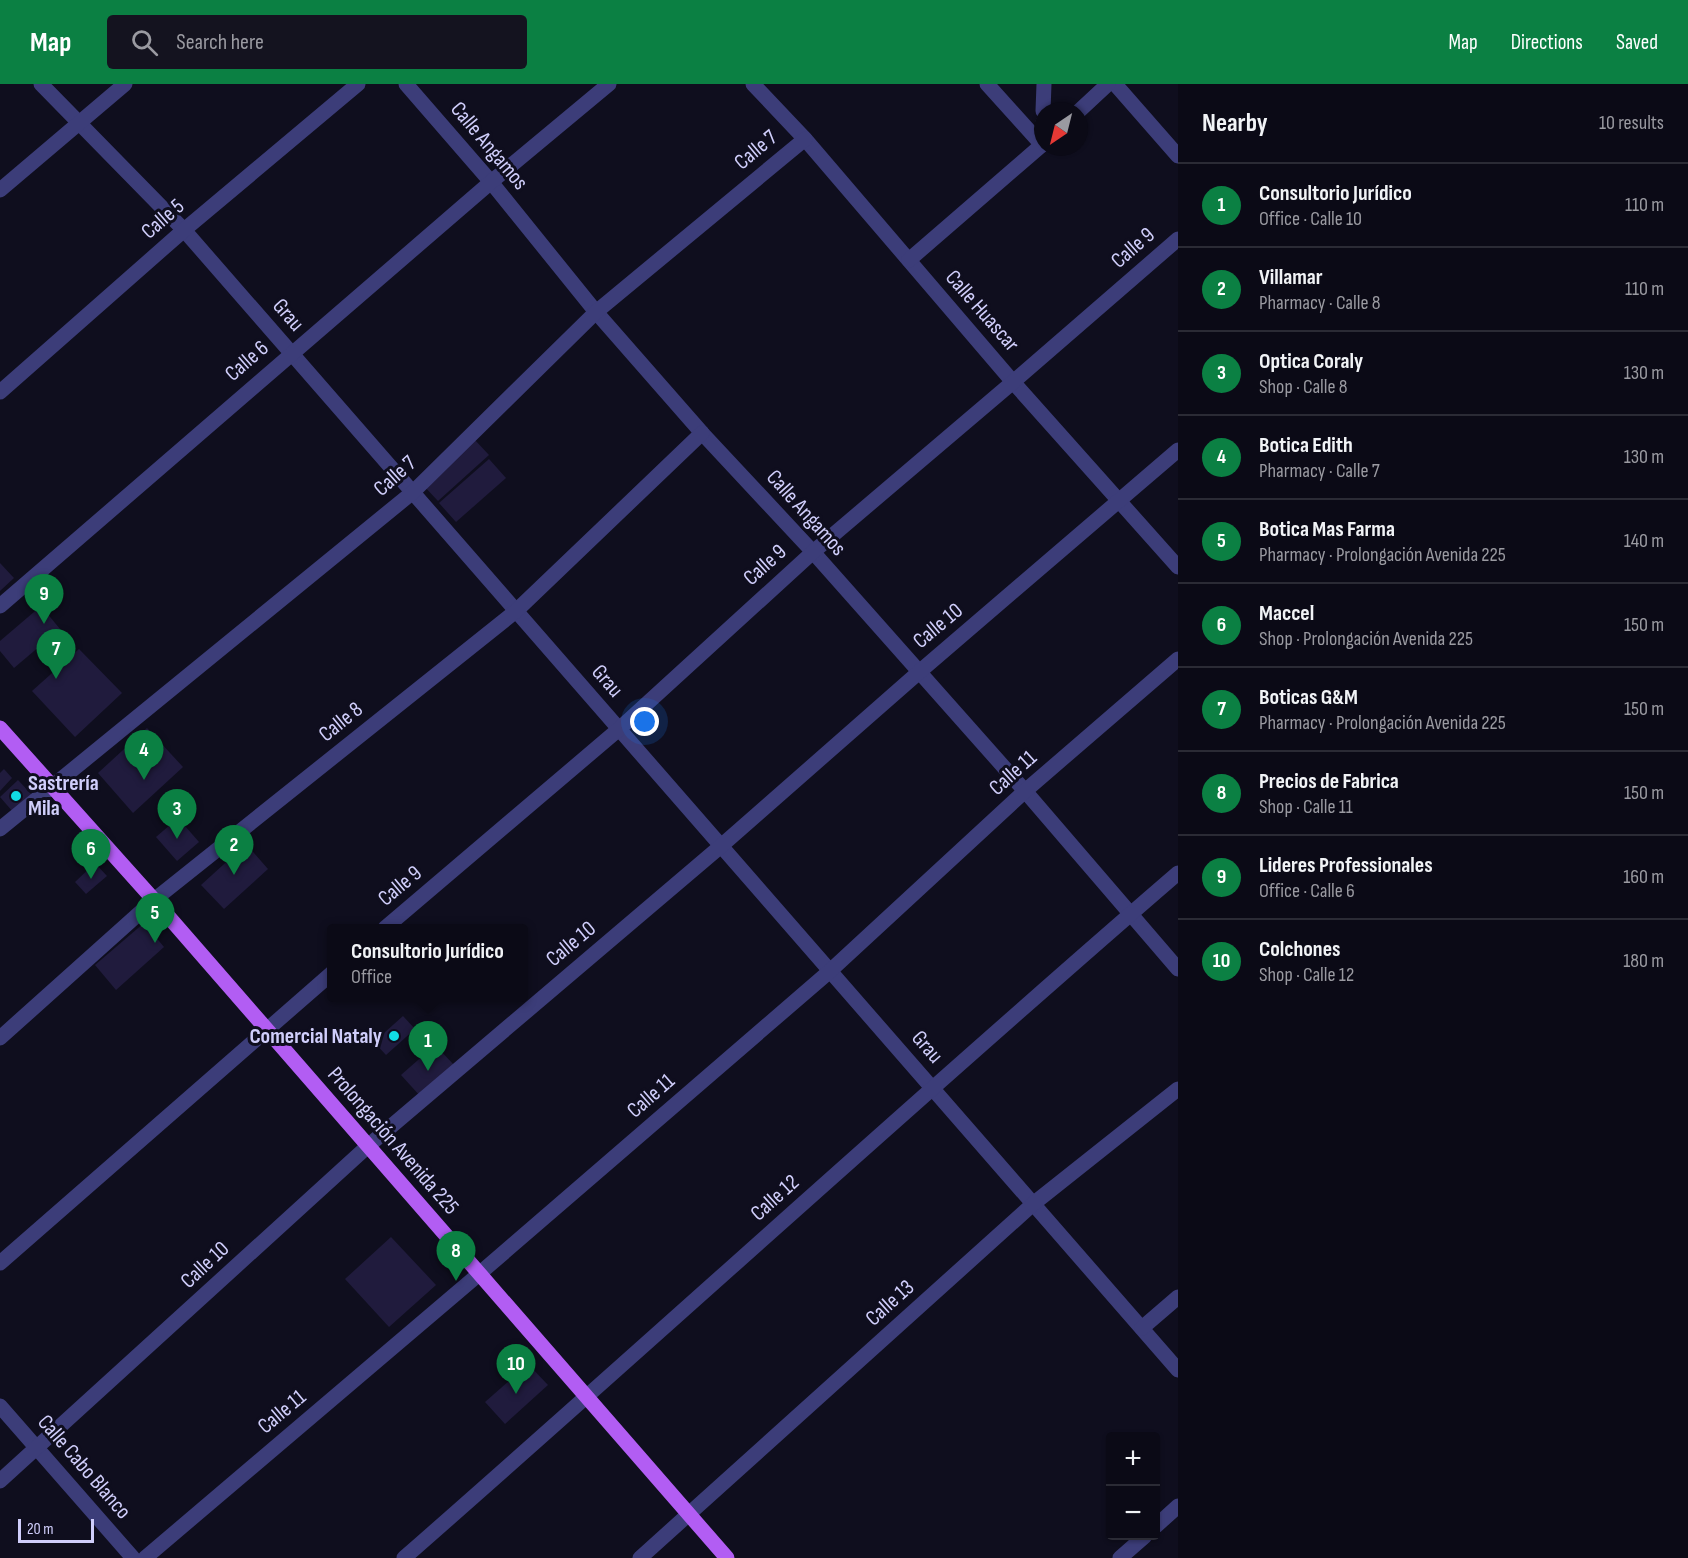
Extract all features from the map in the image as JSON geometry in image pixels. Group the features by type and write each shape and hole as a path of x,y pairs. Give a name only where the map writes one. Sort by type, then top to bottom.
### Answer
{"main road":[{"name":"Prolongación Avenida 225","path":"0,728 154,900 727,1558"}],"street":[{"name":"Grau","path":"41,84 184,230 1178,1370"},
{"path":"0,190 125,84"},
{"name":"Calle 5","path":"0,392 184,230 358,84"},
{"name":"Calle Angamos","path":"406,84 491,182 596,312 1025,791 1178,969"},
{"name":"Calle 6","path":"0,606 291,353 609,84"},
{"name":"Calle Huascar","path":"753,84 805,139 1013,382 1178,567"},
{"path":"987,84 1034,134"},
{"path":"1043,102 1044,84"},
{"path":"1088,103 1108,84"},
{"path":"1115,84 1178,156"},
{"name":"Calle 7","path":"0,829 413,492 596,312 805,139"},
{"path":"909,260 1034,152"},
{"name":"Calle 9","path":"390,924 619,729 813,552 1178,239"},
{"name":"Calle 8","path":"0,1038 154,900 516,611 702,433"},
{"name":"Calle 10","path":"0,1481 38,1449 368,1146 721,846 1178,450"},
{"name":"Calle 11","path":"145,1558 480,1274 830,970 1025,791 1178,659"},
{"name":"Calle 12","path":"404,1558 932,1088 1178,873"},
{"path":"0,1263 327,978"},
{"name":"Calle 13","path":"640,1558 1033,1204 1178,1089"},
{"path":"1142,1328 1178,1297"},
{"name":"Calle Cabo Blanco","path":"0,1406 134,1558"},
{"path":"1160,1522 1178,1506"},
{"path":"1120,1558 1140,1540"}],"building":[{"path":"474,439 489,455 438,501 423,485"},
{"path":"489,459 506,478 456,522 439,503"},
{"path":"0,563 14,578 0,591"},
{"path":"41,606 60,629 14,668 0,651 0,641"},
{"path":"79,649 122,693 75,737 32,691"},
{"path":"147,728 183,767 133,813 98,773"},
{"path":"4,769 12,778 0,791 0,773"},
{"name":"Sastrería Mila","path":"18,780 32,795 13,812 0,797"},
{"path":"178,818 199,842 177,861 156,837"},
{"path":"246,844 268,869 224,909 201,885"},
{"path":"95,863 107,876 86,894 75,882"},
{"path":"144,923 164,947 116,990 95,965"},
{"name":"Comercial Nataly","path":"403,1016 415,1029 386,1055 374,1042"},
{"path":"435,1045 455,1066 421,1097 401,1075"},
{"path":"391,1237 436,1285 389,1327 345,1279"},
{"path":"528,1364 548,1385 505,1424 485,1402"}],"place":[{"name":"Lideres Professionales","path":"44,624"},
{"name":"Boticas G&M","path":"56,679"},
{"name":"Botica Edith","path":"144,780"},
{"name":"Sastrería Mila","path":"16,796"},
{"name":"Optica Coraly","path":"177,839"},
{"name":"Villamar","path":"234,875"},
{"name":"Maccel","path":"91,879"},
{"name":"Botica Mas Farma","path":"155,943"},
{"name":"Comercial Nataly","path":"394,1036"},
{"name":"Consultorio Jurídico","path":"428,1071"},
{"name":"Precios de Fabrica","path":"456,1281"},
{"name":"Colchones","path":"516,1394"}]}
